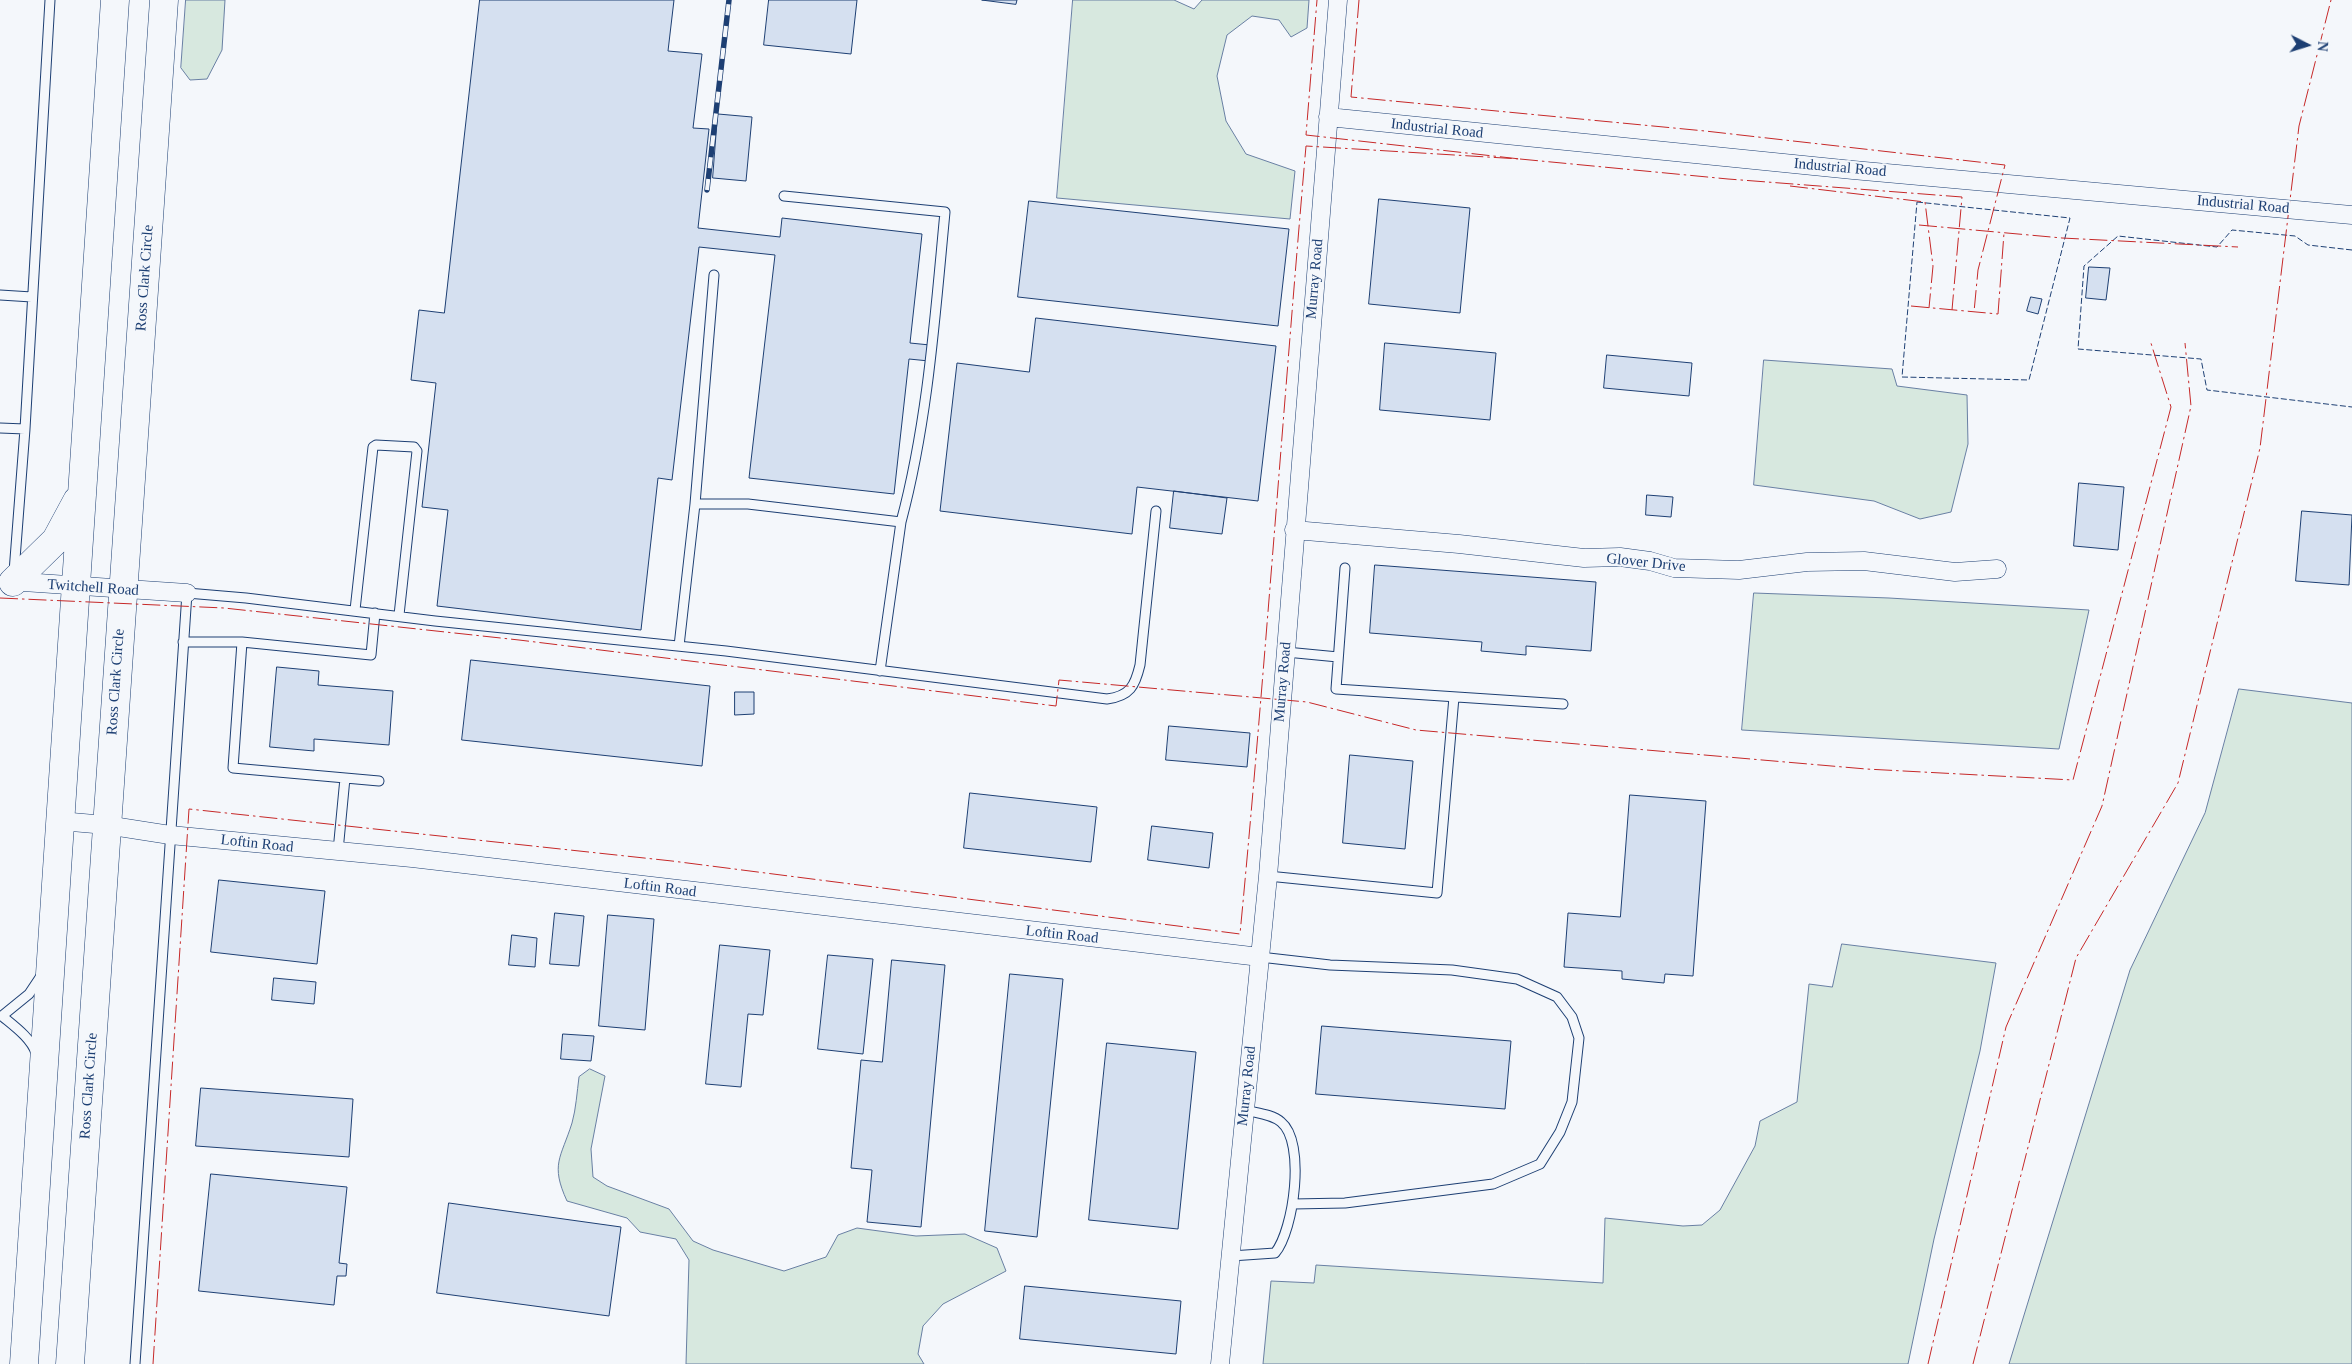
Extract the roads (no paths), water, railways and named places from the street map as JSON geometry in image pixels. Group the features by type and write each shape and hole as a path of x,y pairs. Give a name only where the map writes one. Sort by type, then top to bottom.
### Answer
{"highway":[{"path":"24,1364 115,0"},
{"name":"Ross Clark Circle","path":"70,1364 164,0"},
{"path":"6,581 56,540 82,490"}],"street":[{"name":"Murray Road","path":"1220,1364 1268,876 1294,530 1338,0"},
{"name":"Industrial Road","path":"1328,117 1843,169 2352,215"},
{"name":"Glover Drive","path":"1294,530 1459,544 1584,558 1620,558 1650,561 1674,568 1739,570 1806,562 1864,561 1955,572 1997,569"},
{"name":"Twitchell Road","path":"6,581 187,593"},
{"name":"Loftin Road","path":"60,821 106,825 170,835 338,851 1260,957"}],"lane":[{"path":"6,581 25,429 50,0"},
{"path":"784,196 945,212 930,365 913,476 901,522 880,671"},
{"path":"679,646 694,504 714,275"},
{"path":"0,295 32,297"},
{"path":"0,428 25,429"},
{"path":"355,610 373,447 376,445 414,447 417,451 398,615"},
{"path":"694,504 748,504 901,522"},
{"path":"135,1364 187,593 679,646 1107,699 1119,697 1129,691 1136,680 1140,665 1156,511"},
{"path":"1345,568 1336,689 1562,704"},
{"path":"183,642 242,642 371,655 375,613"},
{"path":"242,642 233,768 379,781"},
{"path":"1286,652 1338,657"},
{"path":"1268,876 1437,893 1454,697"},
{"path":"338,851 345,778"},
{"path":"1260,957 1330,965 1452,970 1517,979 1557,997 1572,1017 1579,1038 1572,1102 1560,1132 1540,1164 1493,1184 1345,1203 1293,1204"},
{"path":"43,1071 34,1047 1,1016 29,994 51,958"},
{"path":"1230,1256 1275,1253 1282,1245 1293,1204 1295,1148 1291,1136 1283,1122 1274,1117 1245,1110"}],"railway":[{"path":"707,190 729,0"}]}
